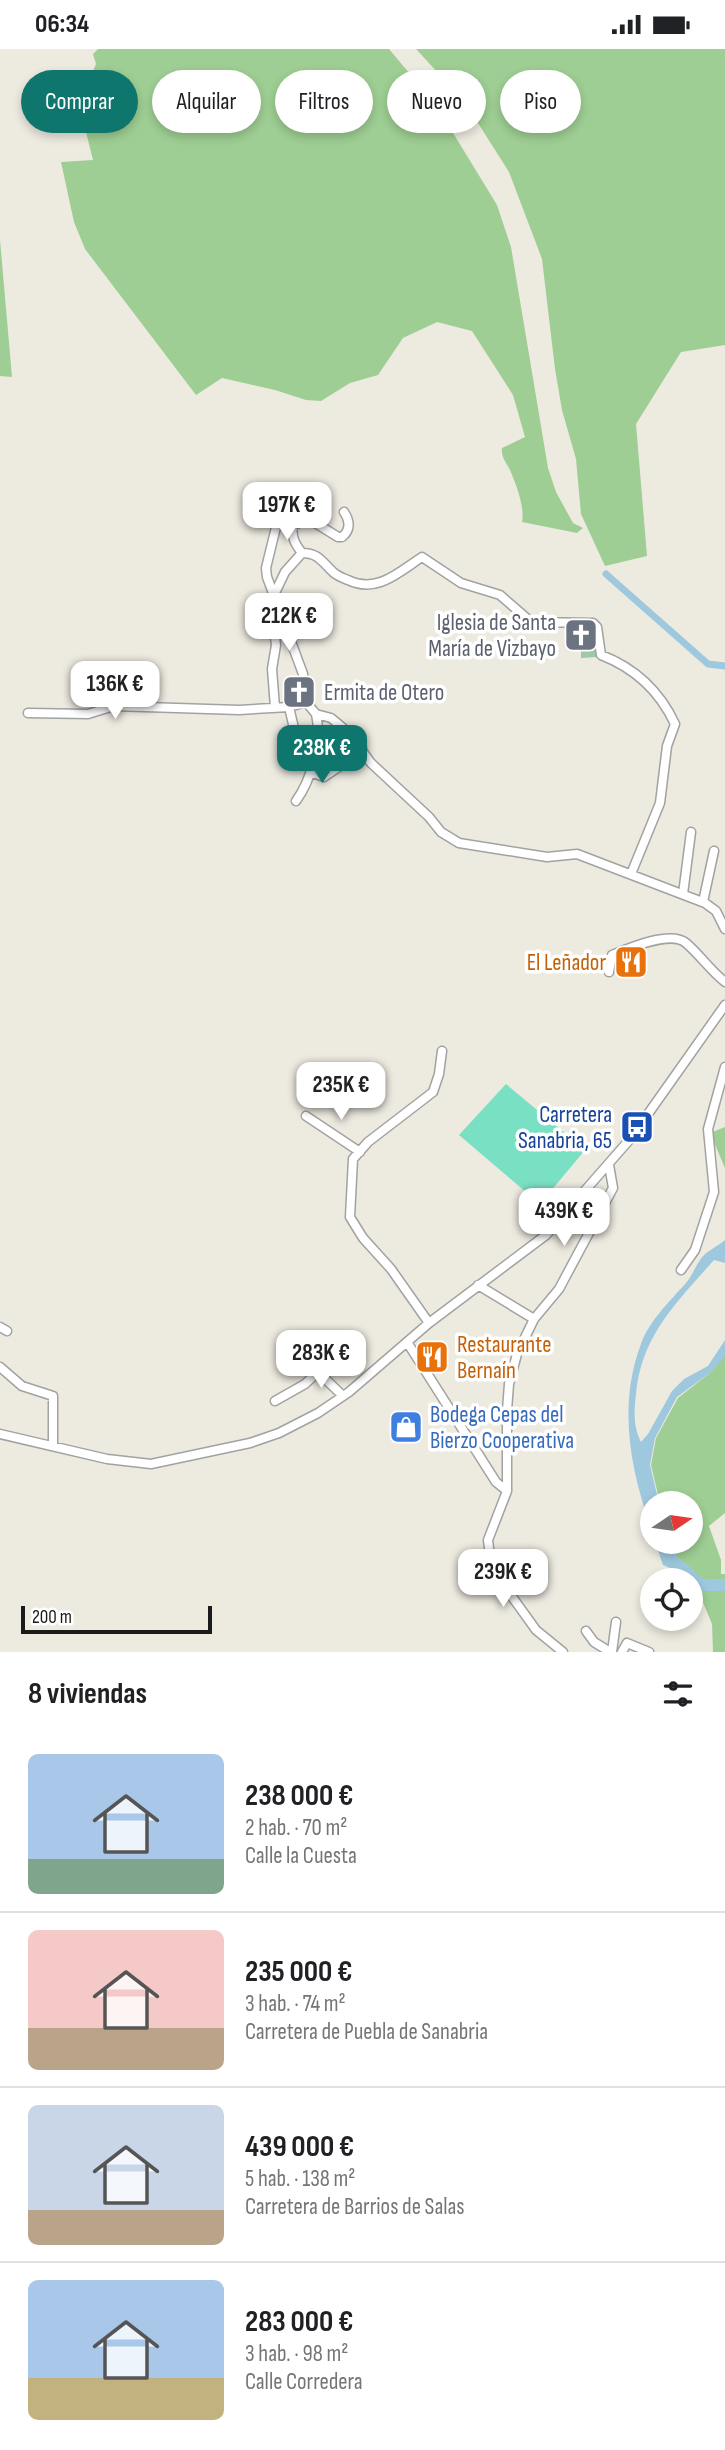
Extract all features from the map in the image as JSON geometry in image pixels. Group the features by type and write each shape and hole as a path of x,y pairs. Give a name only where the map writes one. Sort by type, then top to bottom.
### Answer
{"street":[{"path":"270,502 279,515 266,568 273,597 303,674 306,702 316,714 318,722 311,772 296,801"},
{"path":"344,512 349,523 348,532 342,537 309,519 293,525 295,545 302,553 316,555 334,573 354,583 369,586 383,583 422,557 461,583 500,595 531,622 593,623 597,627 601,655 641,677 666,705 675,724 667,746 660,803 631,874"},
{"path":"275,707 272,669 276,646 271,617 273,597 285,572 302,553"},
{"path":"28,713 89,714 114,706 239,710 289,707 306,702"},
{"path":"289,707 297,741 344,762"},
{"path":"316,714 327,716 338,724 371,763 429,817 441,832 459,843 547,857 578,854 703,902 716,911 725,929"},
{"path":"311,772 324,777 362,750"},
{"path":"684,894 691,832"},
{"path":"703,902 714,851"},
{"path":"609,972 612,955 653,941 677,939 684,941 725,982"},
{"path":"0,1434 137,1464 172,1461 250,1443 279,1433 309,1417 343,1395 429,1323 546,1235 611,1174 631,1138 722,1014 725,1005"},
{"path":"429,1323 391,1269 363,1238 350,1217 352,1159 368,1142 433,1092 442,1051"},
{"path":"681,1270 695,1250 714,1192 708,1129 725,1067"},
{"path":"306,1116 360,1151"},
{"path":"563,1652 536,1630 500,1580 491,1566 488,1540 507,1491 509,1384 520,1343 534,1319 559,1289 609,1195 611,1174"},
{"path":"482,1282 534,1319"},
{"path":"407,1342 496,1482 507,1491"},
{"path":"275,1401 319,1373 323,1367 327,1368 337,1350"},
{"path":"0,1367 22,1386 53,1396 53,1447"},
{"path":"319,1373 343,1395"},
{"path":"586,1631 594,1642 611,1652 616,1622"},
{"path":"622,1652 627,1643 649,1652"}],"green space":[{"path":"98,49 389,49 407,70 387,70 387,133 453,133 497,205 511,247 548,468 556,492 573,523 583,528 577,533 522,522 519,496 502,448 525,437 513,395 472,331 437,322 403,338 378,375 350,383 321,401 306,400 222,378 196,395 85,249 74,222 61,162 93,160 86,133 138,133 138,70 93,70 96,64 93,54"},
{"path":"416,49 725,49 725,345 681,352 636,424 647,556 605,566 581,514 576,459 562,410 555,369 542,259 509,172 484,133 486,70 435,70"},
{"path":"0,240 12,377 0,376"},
{"path":"592,624 598,657 581,658 581,647 574,647 569,627"},
{"path":"506,1084 585,1150 540,1204 459,1135"},
{"path":"725,1127 725,1168 710,1133"},
{"path":"725,1354 725,1513 709,1526 721,1560 721,1574 725,1574 725,1652 713,1652 712,1624 703,1602 703,1568 686,1568 675,1554 704,1554 704,1491 657,1491 651,1465 656,1438 678,1398 711,1372"}],"water":[{"path":"725,1240 725,1263 714,1260 674,1306 653,1337 645,1355 639,1373 635,1413 635,1425 641,1442 672,1391 684,1379 708,1366 725,1340 725,1356 711,1372 677,1397 655,1438 650,1465 656,1491 640,1491 640,1494 633,1464 628,1416 634,1368 641,1344 655,1319 688,1280 703,1256"},
{"path":"659,1554 675,1554 684,1568 670,1568 663,1565"}],"waterway":[{"path":"606,574 708,664 725,666"},
{"path":"668,1554 701,1585 725,1585"}],"place":[{"name":"Iglesia de Santa María de Vizbayo","path":"581,635"},
{"name":"Ermita de Otero","path":"299,692"},
{"name":"El Leñador","path":"631,962"},
{"name":"Carretera Sanabria, 65","path":"637,1127"},
{"name":"Restaurante Bernaín","path":"432,1357"},
{"name":"Bodega Cepas del Bierzo Cooperativa","path":"406,1427"}]}
